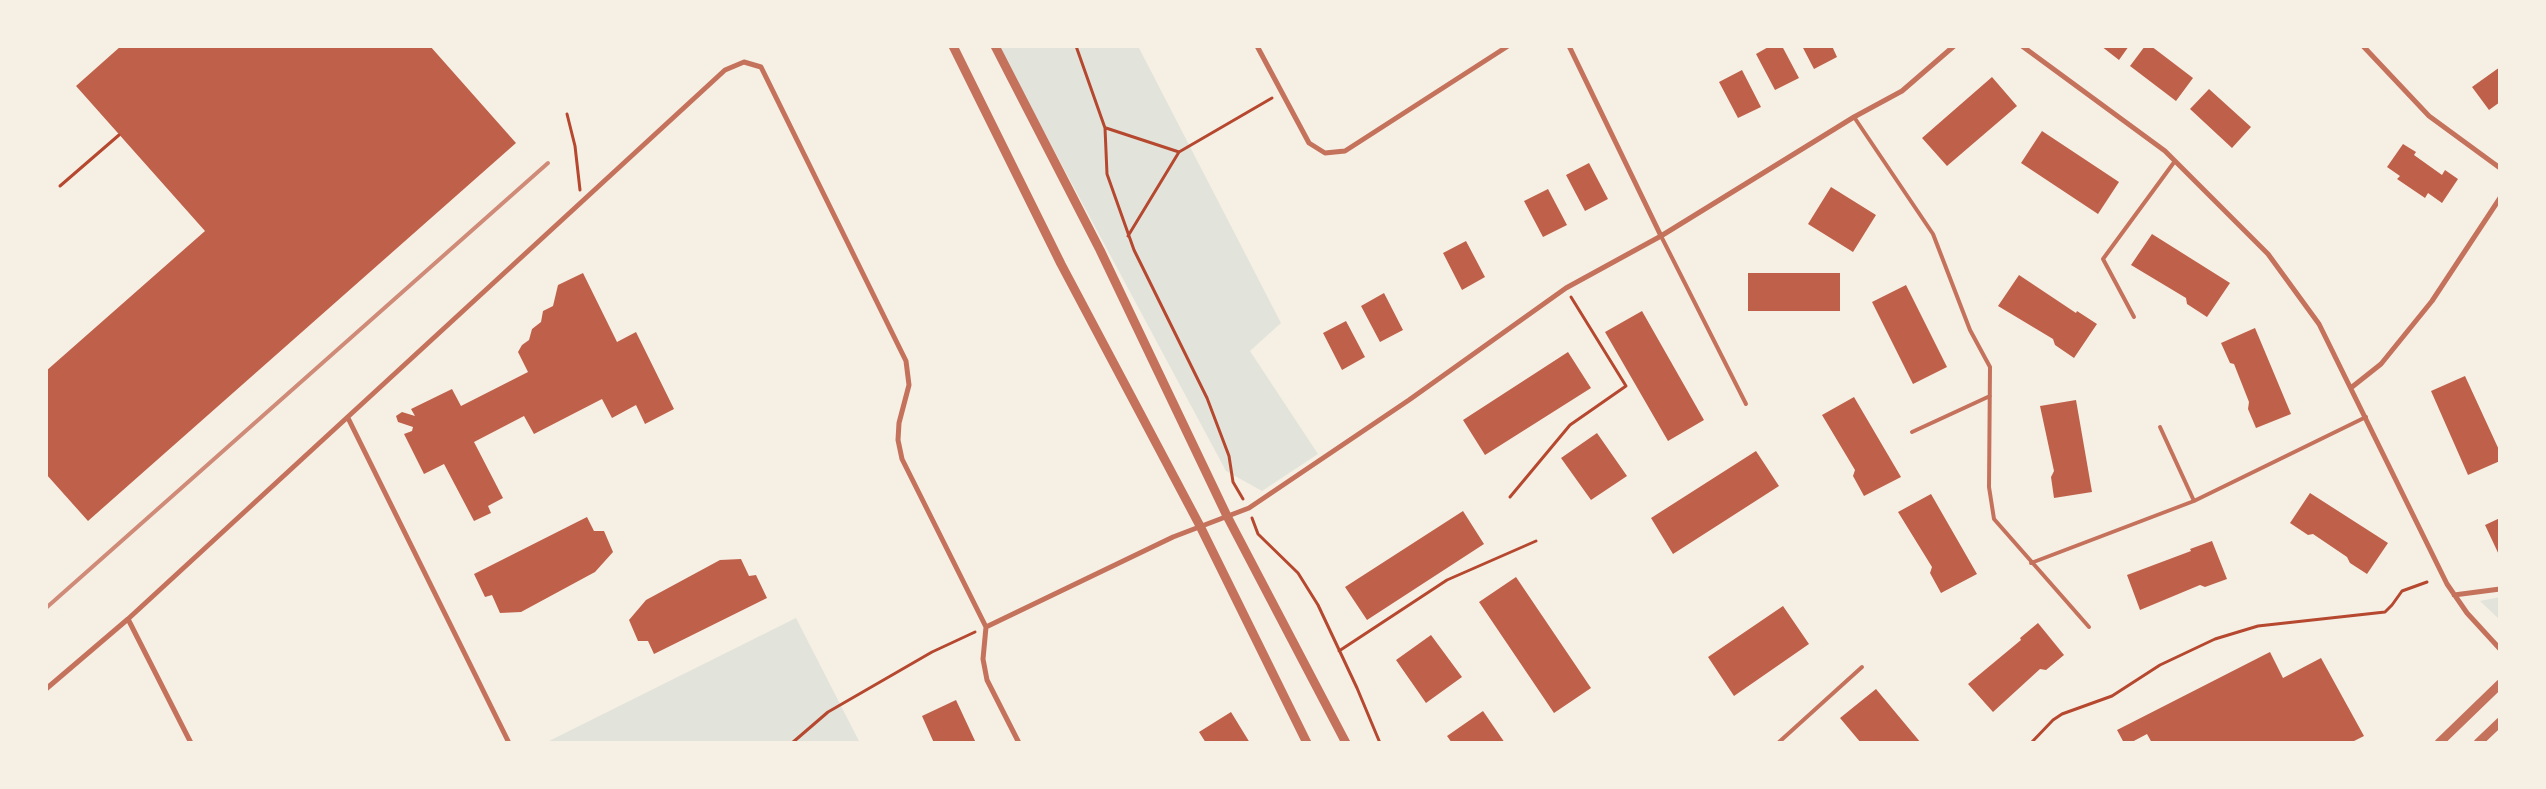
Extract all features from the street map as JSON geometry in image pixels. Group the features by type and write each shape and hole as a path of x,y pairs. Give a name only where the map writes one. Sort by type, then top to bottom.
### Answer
{"street":[{"path":"953,46 1061,264 1200,526 1307,743"},
{"path":"994,46 1100,250 1226,516 1346,743"},
{"path":"1257,46 1309,143 1325,153 1345,151 1508,46"},
{"path":"1569,46 1661,236"},
{"path":"986,627 1200,526 1249,508 1409,400 1566,288 1661,236 1854,117 1902,90 1954,46"},
{"path":"2022,46 2176,161 2268,254 2310,309 2352,387 2454,596 2500,649"},
{"path":"2363,46 2429,116 2500,168"},
{"path":"46,689 128,619 725,70 744,62 761,67 906,361 908,385 899,423 898,440 902,459 986,627 983,659 987,680 1019,743"},
{"path":"2352,387 2381,364 2432,300 2500,198"},
{"path":"348,418 509,743"},
{"path":"2454,596 2500,589"},
{"path":"128,619 191,743"},
{"path":"2439,743 2500,684"},
{"path":"2478,743 2500,722"}],"lane":[{"path":"1854,117 1933,234 1970,330 1990,366 1989,487 1994,519 2089,627"},
{"path":"2134,317 2104,259 2176,161"},
{"path":"1661,236 1746,404"},
{"path":"1912,432 1990,396"},
{"path":"2031,563 2194,501 2366,417"},
{"path":"2160,427 2194,501"},
{"path":"1778,743 1862,667"}],"path":[{"path":"1076,46 1106,128 1106,174 1128,236 1174,334 1207,398 1229,456 1233,482 1249,508 1258,534 1298,573 1318,605 1380,743"},
{"path":"1128,236 1179,152 1282,93"},
{"path":"567,114 576,146 582,202"},
{"path":"1106,128 1179,152"},
{"path":"60,186 119,134"},
{"path":"1510,497 1570,425 1626,386 1566,288"},
{"path":"1339,650 1447,580 1536,541"},
{"path":"2031,743 2053,720 2062,714 2112,696 2160,665 2193,648 2239,630 2279,622 2385,612 2392,606 2402,591 2427,582"},
{"path":"792,743 828,712 932,652 986,627"}],"shaded area":[{"path":"998,46 1138,46 1281,323 1250,351 1318,454 1262,491 1226,471"},
{"path":"2500,597 2500,620 2480,601"},
{"path":"796,618 860,743 545,743"}],"building":[{"path":"121,46 430,46 516,143 88,521 46,474 46,371 205,231 76,86"},
{"path":"1770,46 1782,46 1799,78 1775,90 1756,54"},
{"path":"1802,46 1832,46 1837,57 1814,69"},
{"path":"2101,46 2129,46 2119,60"},
{"path":"2145,46 2151,46 2193,78 2176,101 2130,66"},
{"path":"2500,67 2500,102 2489,110 2472,87"},
{"path":"1742,70 1761,107 1738,118 1719,82"},
{"path":"1992,77 2017,106 1947,166 1922,138"},
{"path":"2209,89 2251,127 2232,148 2190,109"},
{"path":"2042,131 2119,182 2098,214 2021,163"},
{"path":"2403,144 2416,152 2414,155 2442,175 2445,170 2458,179 2442,203 2428,193 2425,198 2397,179 2400,176 2387,167"},
{"path":"1589,163 1608,199 1585,211 1566,175"},
{"path":"1831,187 1876,215 1853,252 1808,224"},
{"path":"1548,189 1567,225 1543,237 1524,201"},
{"path":"2152,234 2230,283 2207,317 2187,304 2186,298 2131,265"},
{"path":"1466,241 1485,277 1462,290 1443,253"},
{"path":"583,273 617,342 636,332 674,409 645,424 636,405 612,418 602,399 534,434 524,416 474,442 503,498 488,506 491,513 474,521 444,464 424,474 404,434 412,431 413,427 398,422 396,416 402,412 415,416 411,409 452,389 461,406 528,372 518,352 522,345 529,340 532,329 541,322 543,311 553,306 558,285"},
{"path":"1748,273 1840,273 1840,311 1748,311"},
{"path":"2019,275 2076,313 2077,311 2097,324 2074,358 2055,345 2053,339 1998,306"},
{"path":"1906,285 1947,367 1913,384 1872,302"},
{"path":"1384,293 1403,330 1380,342 1361,306"},
{"path":"1642,311 1704,420 1668,441 1605,332"},
{"path":"1346,321 1365,357 1342,370 1323,333"},
{"path":"2255,328 2291,414 2256,428 2248,409 2249,402 2234,364 2230,363 2221,343"},
{"path":"1568,352 1591,388 1485,455 1463,420"},
{"path":"2465,376 2500,452 2500,461 2468,475 2431,391"},
{"path":"1854,397 1901,477 1864,496 1853,476 1855,470 1822,415"},
{"path":"2076,400 2092,492 2054,498 2051,477 2054,471 2040,406"},
{"path":"1597,433 1627,476 1591,500 1561,458"},
{"path":"1756,451 1779,486 1673,554 1651,518"},
{"path":"2310,493 2388,543 2367,574 2350,563 2347,557 2313,534 2308,535 2290,523"},
{"path":"1931,494 1977,574 1941,593 1930,573 1932,567 1898,512"},
{"path":"1463,511 1484,544 1367,620 1345,587"},
{"path":"587,517 594,531 604,531 613,552 595,572 521,612 500,613 492,595 485,597 474,574"},
{"path":"2500,518 2500,557 2485,525"},
{"path":"2212,541 2227,579 2205,587 2200,585 2140,610 2127,575"},
{"path":"741,559 749,576 756,575 767,598 654,654 648,641 638,641 629,620 646,600 720,560"},
{"path":"1516,577 1591,688 1554,713 1479,602"},
{"path":"1783,606 1809,644 1734,696 1708,657"},
{"path":"2038,623 2064,655 2046,670 2040,669 1993,712 1968,684 2021,640 2020,638"},
{"path":"1431,635 1462,677 1426,703 1396,660"},
{"path":"2270,652 2283,678 2321,658 2364,736 2350,743 2152,743 2147,734 2130,743 2124,743 2117,730"},
{"path":"1876,689 1921,743 1861,743 1840,718"},
{"path":"956,700 976,743 934,743 922,716"},
{"path":"1483,711 1505,743 1452,743 1447,736"},
{"path":"1231,712 1250,743 1206,743 1199,732"}],"railway":[{"path":"46,608 548,163"}]}
